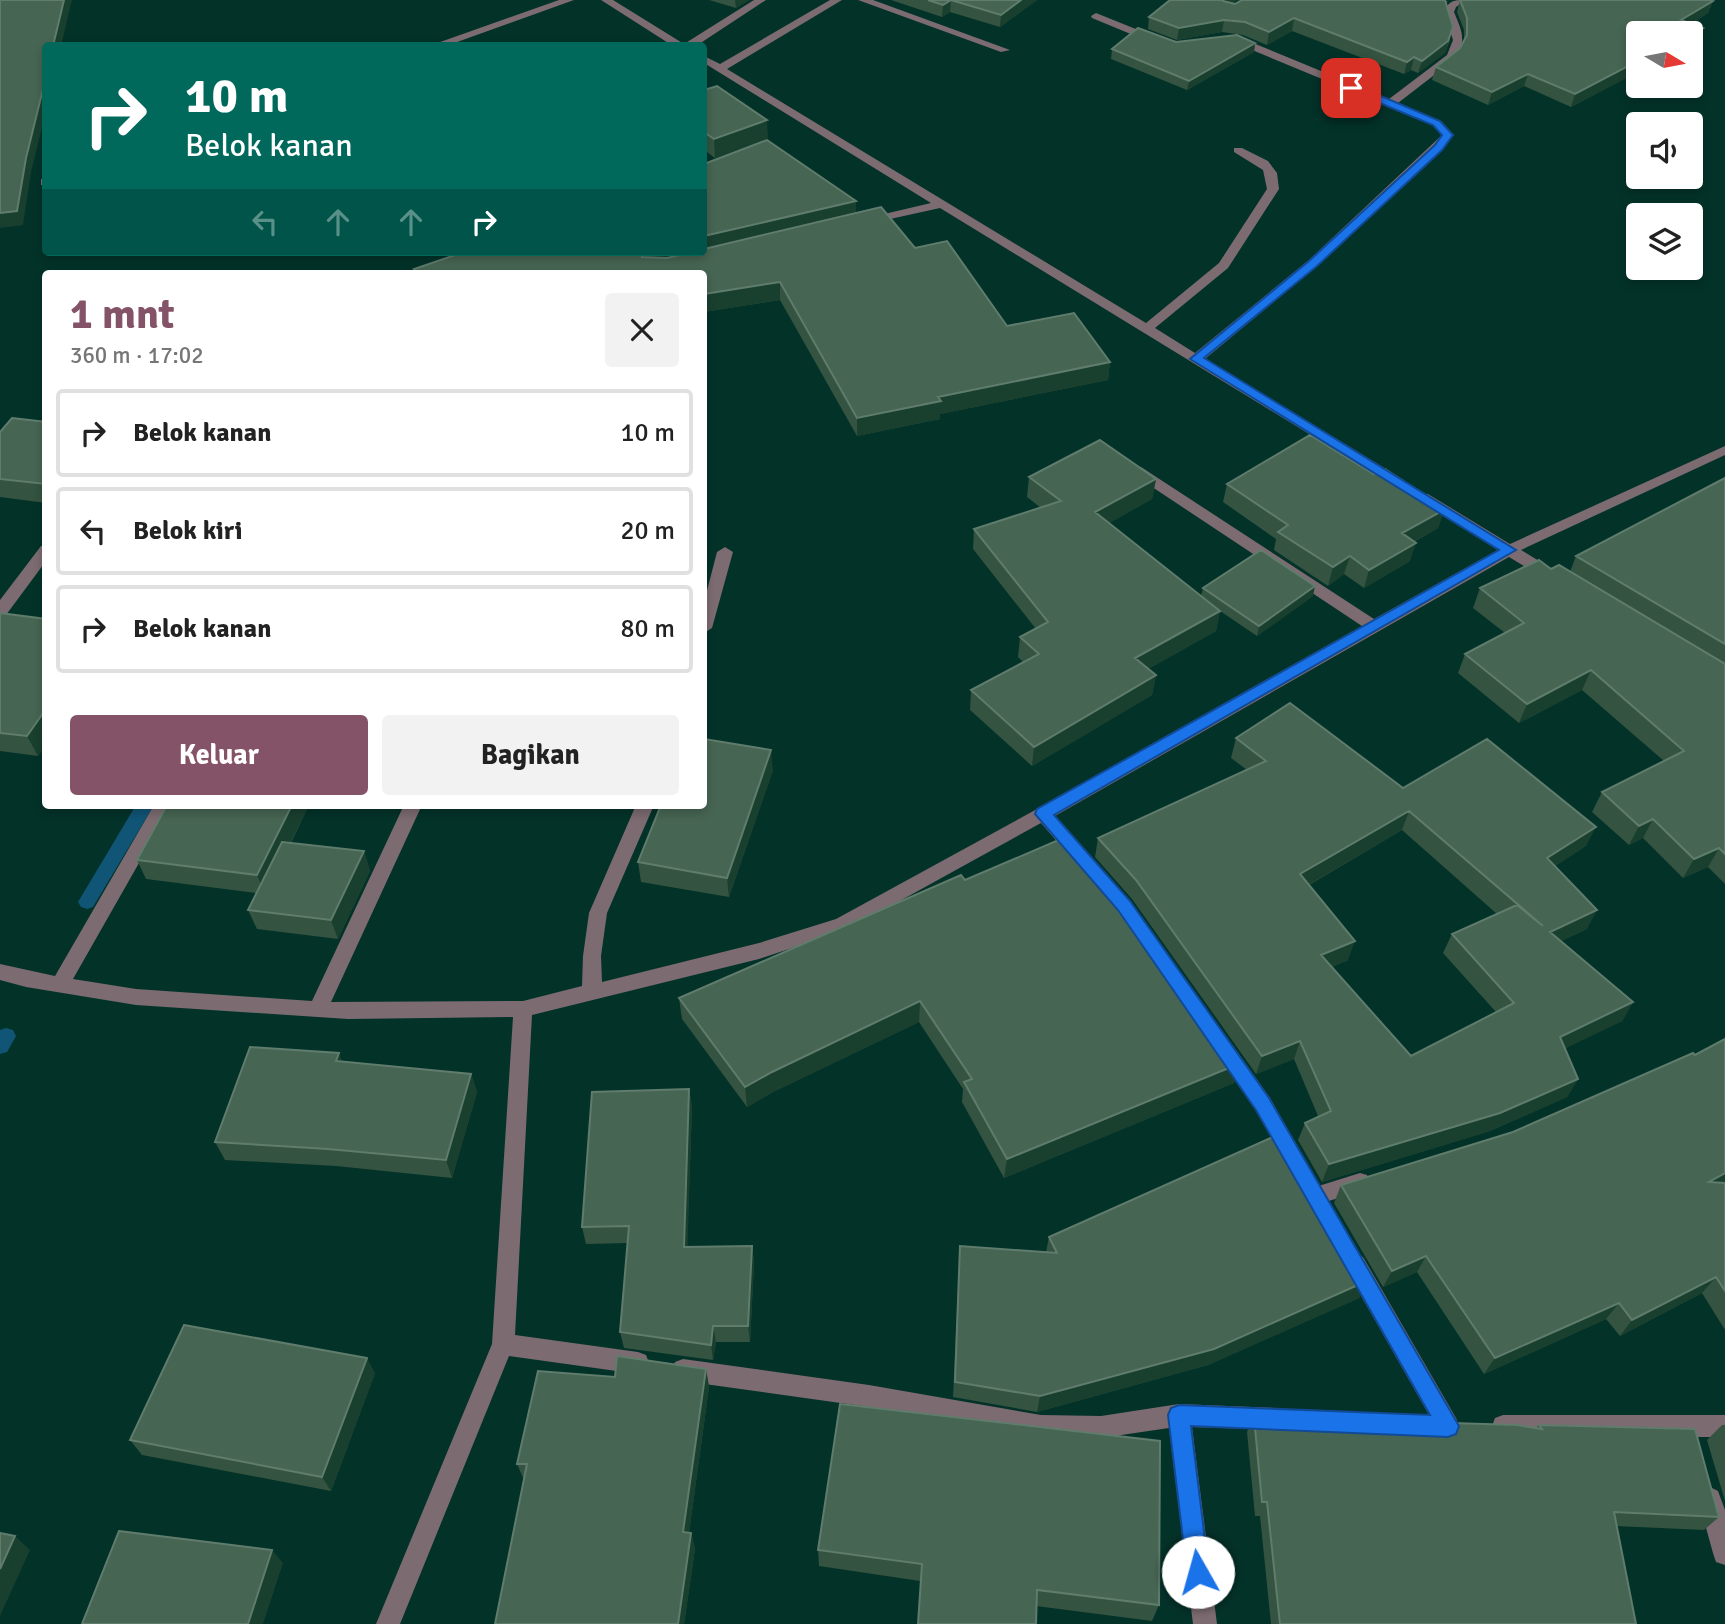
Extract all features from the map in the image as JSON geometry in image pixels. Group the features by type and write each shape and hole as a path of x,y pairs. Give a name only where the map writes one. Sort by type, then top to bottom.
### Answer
{"street":[{"path":"446,42 569,0"},
{"path":"606,0 674,42"},
{"path":"694,42 761,0"},
{"path":"719,69 837,0"},
{"path":"863,0 1005,50"},
{"path":"1391,103 1451,57 1459,47 1459,38 1449,12 1452,5 1461,0"},
{"path":"1096,16 1169,44"},
{"path":"1196,359 1313,263 1438,148 1448,135 1437,123 1238,39 1215,38"},
{"path":"707,61 1566,584"},
{"path":"1147,328 1224,265 1273,189 1274,175 1269,167 1238,150"},
{"path":"850,226 942,204"},
{"path":"0,972 136,997 317,1009 523,1009 759,951 842,924 1043,814 1509,550 1725,450"},
{"path":"1128,464 1373,626"},
{"path":"707,617 725,552"},
{"path":"0,611 42,555"},
{"path":"60,985 161,809"},
{"path":"317,1009 411,809"},
{"path":"592,992 592,956 598,913 643,809"},
{"path":"1043,814 1097,875"},
{"path":"388,1624 503,1344 523,1009"},
{"path":"1216,1038 1262,1104 1329,1218"},
{"path":"1309,1185 1380,1177"},
{"path":"1349,1252 1448,1426"},
{"path":"503,1344 869,1396 1041,1426 1101,1427 1179,1415 1300,1420"},
{"path":"1179,1415 1205,1624"},
{"path":"1421,1425 1725,1426"},
{"path":"1689,1426 1696,1451"},
{"path":"1703,1476 1725,1553"}],"building":[{"path":"0,0 64,0 54,42 42,42 42,93 26,158 17,211 0,213"},
{"path":"928,0 951,0 943,5"},
{"path":"951,0 1021,0 1001,15"},
{"path":"1170,0 1223,0 1235,4 1242,0 1445,0 1453,27 1448,41 1422,61 1414,57 1407,62 1294,18 1269,32 1245,22 1224,20 1179,28 1149,17"},
{"path":"1460,0 1713,1 1681,20 1684,21 1626,21 1626,67 1575,94 1528,74 1492,92 1436,67 1460,48 1467,35 1467,18"},
{"path":"1138,28 1176,42 1237,35 1255,43 1189,81 1112,49"},
{"path":"717,86 767,120 714,139 707,134 707,89"},
{"path":"767,140 856,201 707,235 707,163"},
{"path":"881,207 915,248 947,241 1007,326 1074,313 1110,362 938,397 941,401 857,418 780,282 707,294 707,270 414,269 452,256 667,258 707,256 707,248"},
{"path":"12,418 42,422 42,484 0,479 0,432"},
{"path":"1310,435 1374,474 1385,469 1444,510 1402,533 1416,543 1369,570 1350,556 1333,567 1278,532 1288,525 1227,484"},
{"path":"1100,440 1156,479 1095,512 1220,611 1135,658 1156,675 1034,747 971,690 1039,654 1020,637 1048,622 974,529 1061,501 1029,477"},
{"path":"1725,478 1725,644 1576,556"},
{"path":"1261,550 1315,586 1259,626 1203,588"},
{"path":"1539,560 1551,569 1559,565 1725,664 1725,854 1719,848 1694,859 1653,819 1639,826 1602,792 1684,751 1591,670 1527,704 1465,654 1524,623 1480,588"},
{"path":"0,613 42,618 42,715 27,736 0,733"},
{"path":"1290,703 1403,788 1487,739 1596,827 1547,858 1597,910 1550,932 1633,1002 1560,1037 1578,1079 1500,1113 1329,1164 1305,1123 1331,1111 1300,1041 1262,1056 1136,880 1098,838 1266,761 1236,738","holes":["1409,811 1543,926 1517,905 1452,934 1514,1003 1411,1056 1321,955 1355,941 1300,874"]},
{"path":"707,739 771,750 727,878 638,862 659,809 707,809"},
{"path":"165,809 290,809 257,875 137,860"},
{"path":"1068,836 1120,891 1241,1063 1007,1159 964,1082 972,1079 920,1001 745,1087 679,998 961,875 965,880"},
{"path":"282,842 364,851 331,920 248,910"},
{"path":"1725,1039 1725,1173 1709,1182 1725,1183 1725,1291 1716,1277 1632,1320 1619,1303 1495,1358 1426,1256 1392,1271 1341,1185 1513,1132 1693,1053 1695,1055"},
{"path":"250,1047 339,1053 336,1061 471,1074 446,1160 215,1142"},
{"path":"689,1089 684,1247 752,1246 748,1326 713,1326 711,1345 620,1332 629,1226 582,1227 592,1092"},
{"path":"1282,1133 1367,1281 1214,1349 1040,1396 955,1382 960,1246 1057,1253 1049,1237"},
{"path":"184,1325 367,1358 322,1477 130,1440"},
{"path":"617,1356 706,1369 683,1532 691,1533 678,1624 495,1624 527,1464 517,1464 538,1371 615,1377"},
{"path":"840,1404 1160,1441 1159,1605 1037,1590 1036,1624 918,1624 922,1564 818,1550"},
{"path":"1254,1417 1517,1425 1542,1429 1539,1425 1695,1429 1719,1517 1614,1512 1636,1624 1280,1624 1267,1502 1262,1502"},
{"path":"119,1531 272,1550 248,1624 82,1624"},
{"path":"0,1533 15,1536 0,1569"}],"waterway":[{"path":"87,902 143,809"},
{"path":"0,1046 6,1036"}],"route":[{"path":"1198,1572 1179,1415 1448,1426 1262,1104 1124,906 1043,814 1509,550 1196,359 1313,263 1438,148 1448,135 1437,123 1351,88"}]}
